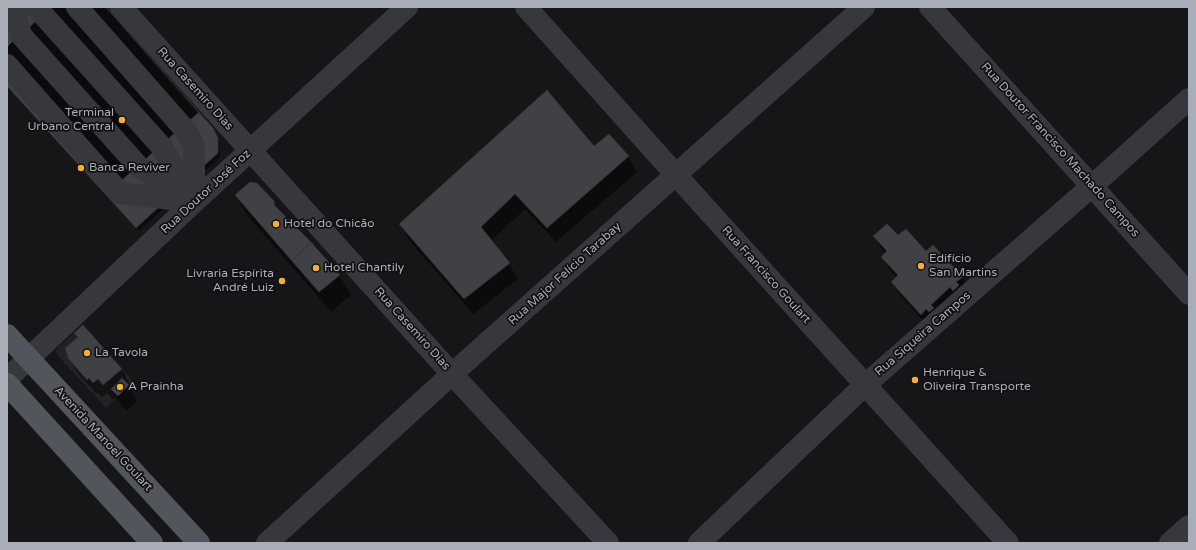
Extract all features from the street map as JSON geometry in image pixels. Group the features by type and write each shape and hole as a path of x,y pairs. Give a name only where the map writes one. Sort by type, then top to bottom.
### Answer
{"main road":[{"name":"Avenida Manoel Goulart","path":"7,335 199,543"},
{"path":"7,384 152,543"}],"street":[{"path":"14,7 21,35 139,167 194,202"},
{"path":"36,7 161,146 194,202"},
{"path":"77,7 187,132 194,146 194,202"},
{"name":"Rua Casemiro Dias","path":"121,7 452,374 608,543"},
{"name":"Rua Doutor José Foz","path":"7,379 194,202 407,7"},
{"name":"Rua Francisco Goulart","path":"526,7 1008,543"},
{"name":"Rua Major Felício Tarabay","path":"267,543 452,374 864,7"},
{"name":"Rua Doutor Francisco Machado Campos","path":"930,7 1189,294"},
{"path":"7,65 120,193 194,202"},
{"name":"Rua Siqueira Campos","path":"699,543 865,385 1189,99"},
{"path":"1170,543 1189,526"}],"shaded area":[{"path":"83,325 133,381 106,408 57,355 56,349"}],"building":[{"name":"Terminal Urbano Central","path":"7,7 106,7 213,128 218,138 218,153 136,228 7,86"},
{"path":"52,7 65,7 176,132 166,141 49,10"},
{"path":"87,7 106,7 199,112 189,121"},
{"path":"37,20 153,152 143,162 26,30"},
{"path":"14,40 131,172 120,182 7,54 7,47"},
{"path":"547,90 594,146 609,134 629,156 547,228 515,194 481,227 510,263 464,299 399,224"},
{"name":"Hotel do Chicão","path":"250,182 257,183 274,201 275,206 311,242 292,261 235,195"},
{"name":"Edifício San Martins","path":"887,224 898,235 906,229 926,251 933,245 963,277 956,282 959,285 953,291 950,287 931,305 934,308 929,312 926,309 921,315 891,282 898,275 881,257 887,251 873,236"},
{"name":"Hotel Chantily","path":"311,242 340,275 319,292 292,261"},
{"name":"La Tavola","path":"83,325 122,369 103,385 98,379 93,383 89,378 87,380 68,358 65,348 78,337 74,333"},
{"name":"A Prainha","path":"122,378 129,385 118,396 111,389"}],"place":[{"name":"Terminal Urbano Central","path":"122,120"},
{"name":"Banca Reviver","path":"81,168"},
{"name":"Hotel do Chicão","path":"276,224"},
{"name":"Edifício San Martins","path":"921,266"},
{"name":"Hotel Chantily","path":"316,268"},
{"name":"Livraria Espírita André Luiz","path":"282,281"},
{"name":"La Tavola","path":"87,353"},
{"name":"Henrique & Oliveira Transporte","path":"915,380"},
{"name":"A Prainha","path":"120,387"}]}
